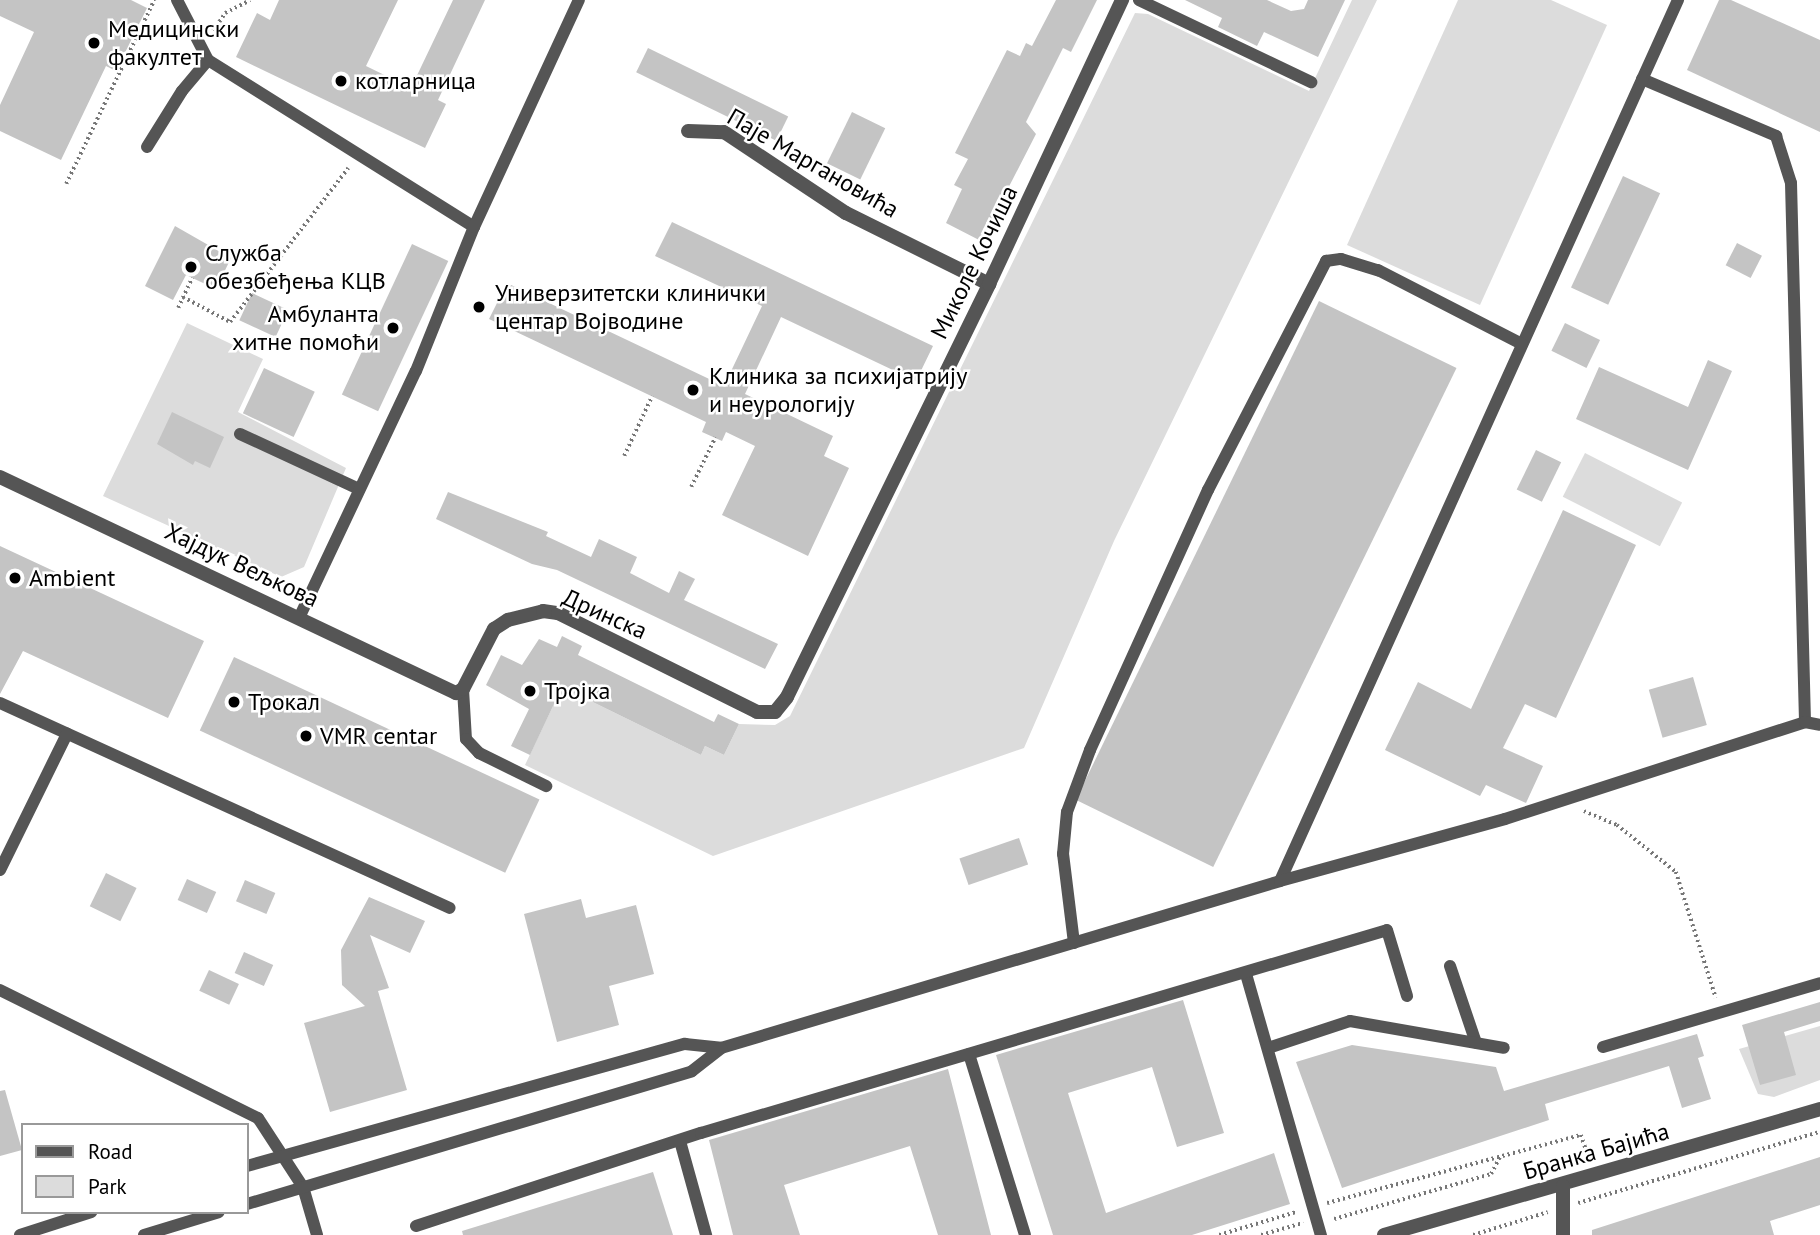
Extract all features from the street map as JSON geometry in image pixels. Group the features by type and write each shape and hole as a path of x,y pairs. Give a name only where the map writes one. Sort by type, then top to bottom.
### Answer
{"street":[{"name":"Миколе Кочиша","path":"757,712 775,712 787,697 989,284 1122,0"},
{"name":"Паје Маргановића","path":"688,131 724,132 846,214 989,284"},
{"name":"Хајдук Вељкова","path":"0,477 456,693 463,690"},
{"name":"Дринска","path":"463,690 494,629 508,620 543,611 558,613 757,712"},
{"name":"Бранка Бајића","path":"1384,1235 1563,1186 1820,1109"},
{"path":"1563,1186 1563,1235"}],"lane":[{"path":"177,0 208,60 474,227"},
{"path":"299,618 416,370 474,227 579,0"},
{"path":"1139,0 1311,82"},
{"path":"1280,881 1678,0"},
{"path":"147,147 182,90 208,60"},
{"path":"1642,79 1776,136 1791,183 1805,722"},
{"path":"1074,943 1063,853 1067,812 1208,490 1326,261 1341,259 1378,270 1522,344"},
{"path":"240,434 359,489"},
{"path":"463,690 466,739 479,753 546,786"},
{"path":"0,703 450,908"},
{"path":"248,1204 692,1071 721,1048 1280,881 1560,802 1805,722 1820,725"},
{"path":"0,870 66,734"},
{"path":"416,1226 680,1141 1387,930 1407,996"},
{"path":"1450,966 1476,1043"},
{"path":"1246,974 1321,1235"},
{"path":"1602,1047 1820,983"},
{"path":"0,990 258,1118 303,1187 317,1235"},
{"path":"1268,1048 1350,1021 1504,1048"},
{"path":"248,1166 685,1044 721,1048"},
{"path":"969,1054 1025,1235"},
{"path":"680,1141 706,1235"},
{"path":"20,1235 85,1214"},
{"path":"144,1235 212,1214"}],"path":[{"path":"66,184 154,0"},
{"path":"208,60 215,23 250,0"},
{"path":"183,297 230,322 359,153"},
{"path":"178,308 192,278"},
{"path":"624,456 652,396"},
{"path":"691,487 715,438"},
{"path":"1560,802 1617,825 1676,872 1721,1014"},
{"path":"1473,1235 1820,1132"},
{"path":"1219,1235 1580,1135"},
{"path":"1261,1235 1491,1174 1500,1156"}],"green space":[{"path":"1352,0 1377,0 1114,541 1024,748 713,856 525,765 562,687 701,755 705,746 724,755 739,724 775,725 790,716 1135,13 1148,14 1309,91"},
{"path":"1458,0 1551,0 1607,25 1480,305 1347,245"},
{"path":"187,323 263,359 238,412 346,468 304,567 281,577 103,496"},
{"path":"1585,453 1682,502 1660,546 1563,497"},
{"path":"1820,1026 1820,1080 1774,1097 1758,1094 1739,1049"}],"building":[{"path":"0,0 131,0 147,8 116,71 106,66 61,160 0,131 0,105 34,32 0,16"},
{"path":"279,0 398,0 366,66 411,88 453,0 485,0 438,100 446,104 425,148 236,57 257,13 270,20"},
{"path":"1056,0 1097,0 1071,52 1063,48 1026,122 1036,134 981,241 946,223 962,189 954,185 968,159 955,153 1007,50 1020,56 1026,43 1032,46"},
{"path":"1185,0 1267,0 1291,11 1304,9 1308,0 1345,0 1318,57 1264,32 1257,46 1218,27 1222,18"},
{"path":"1719,0 1731,0 1820,40 1820,132 1687,70"},
{"path":"648,48 788,116 776,141 636,72"},
{"path":"852,112 885,128 860,179 827,163"},
{"path":"1623,176 1660,193 1608,305 1571,287"},
{"name":"Клиника за психијатрију и неурологију","path":"672,222 933,346 916,381 781,317 745,394 833,436 824,456 849,468 808,556 722,515 755,446 726,432 722,441 702,432 706,422 489,319 507,283 724,386 762,306 655,256"},
{"name":"Служба обезбеђења КЦВ","path":"175,226 231,258 216,289 186,275 173,300 145,286"},
{"path":"1737,243 1762,256 1751,278 1726,265"},
{"name":"Амбуланта хитне помоћи","path":"412,244 448,261 378,411 342,394"},
{"path":"252,293 288,310 276,337 239,320"},
{"path":"1319,301 1457,368 1213,867 1076,800"},
{"path":"1565,323 1600,340 1586,368 1551,351"},
{"path":"1708,360 1732,371 1688,470 1576,419 1599,367 1688,407"},
{"path":"264,368 315,392 294,437 243,413"},
{"path":"172,412 224,437 210,468 195,461 193,465 157,444"},
{"path":"1536,450 1561,462 1542,502 1517,490"},
{"path":"448,492 548,532 546,536 591,557 599,539 637,557 630,573 669,593 679,571 695,579 684,600 778,644 765,669 557,570 532,564 436,519"},
{"path":"1563,510 1636,545 1556,718 1525,704 1503,748 1543,766 1526,803 1486,785 1480,796 1385,750 1418,682 1471,709"},
{"path":"0,546 204,641 168,718 23,651 0,694"},
{"path":"562,636 582,646 578,655 714,722 718,714 739,724 724,755 705,746 701,755 562,687 530,755 511,746 529,709 486,685 501,655 522,665 539,639 557,647"},
{"path":"234,657 539,799 505,873 200,730"},
{"path":"1693,677 1707,725 1663,738 1649,690"},
{"path":"1019,838 1028,864 969,885 959,859"},
{"path":"106,873 137,888 120,921 90,906"},
{"path":"187,879 216,892 207,913 178,900"},
{"path":"245,880 275,893 266,914 236,901"},
{"path":"369,897 425,921 410,953 370,935 389,988 378,991 407,1090 330,1112 304,1023 365,1006 342,985 341,950"},
{"path":"581,899 586,918 636,905 654,974 609,986 619,1025 557,1042 524,914"},
{"path":"244,952 273,965 264,986 235,973"},
{"path":"209,970 239,984 229,1005 199,991"},
{"path":"1183,1000 1224,1133 1177,1147 1152,1067 1068,1093 1106,1213 1274,1153 1290,1204 1192,1235 1053,1235 996,1055"},
{"path":"1820,1002 1820,1021 1784,1032 1796,1075 1760,1085 1742,1025"},
{"path":"1697,1034 1704,1056 1698,1058 1711,1099 1682,1108 1669,1066 1545,1104 1549,1120 1342,1188 1296,1062 1352,1045 1496,1067 1504,1091"},
{"path":"948,1069 991,1235 938,1235 910,1146 784,1185 800,1235 733,1235 709,1140"},
{"path":"5,1090 21,1150 0,1156 0,1091"},
{"path":"1820,1157 1820,1205 1770,1221 1774,1235 1592,1235 1592,1230"},
{"path":"653,1172 673,1235 463,1235 462,1231"}],"place":[{"name":"Медицински факултет","path":"94,43"},
{"name":"котларница","path":"341,81"},
{"name":"Служба обезбеђења КЦВ","path":"191,267"},
{"name":"Универзитетски клинички центар Војводине","path":"479,307"},
{"name":"Амбуланта хитне помоћи","path":"393,328"},
{"name":"Клиника за психијатрију и неурологију","path":"693,390"},
{"name":"Ambient","path":"15,578"},
{"name":"Тројка","path":"530,691"},
{"name":"Трокал","path":"234,702"},
{"name":"VMR centar","path":"306,736"}]}
